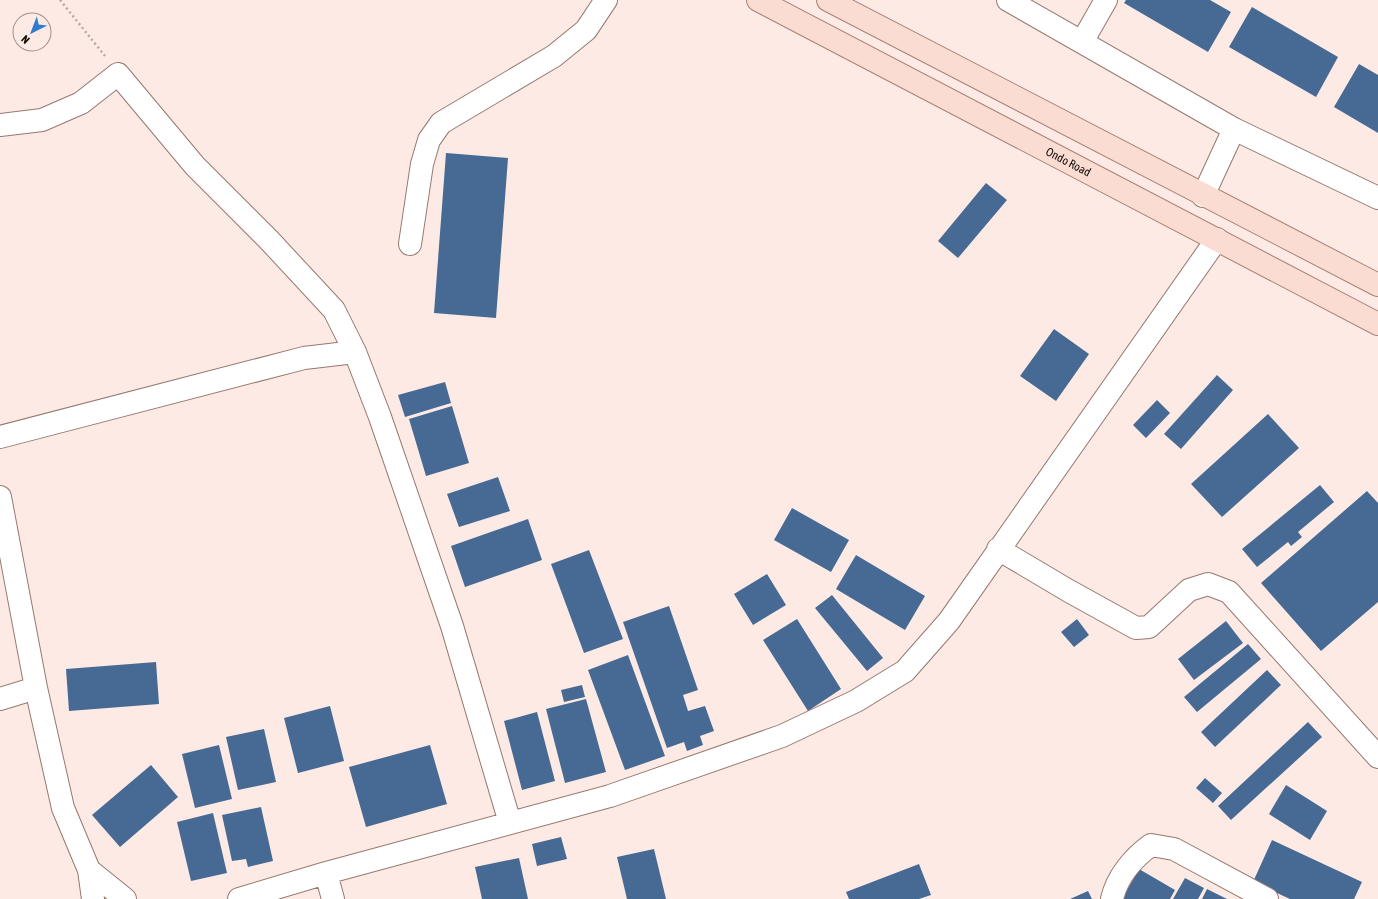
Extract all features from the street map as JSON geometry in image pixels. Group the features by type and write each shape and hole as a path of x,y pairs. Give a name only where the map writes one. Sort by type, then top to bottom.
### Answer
{"main road":[{"name":"Ondo Road","path":"758,0 1378,324"},
{"path":"828,0 1034,105 1203,196 1378,285"}],"street":[{"path":"410,244 422,164 429,140 441,123 554,56 586,30 606,0"},
{"path":"1008,0 1234,129 1378,198"},
{"path":"1082,42 1106,0"},
{"path":"0,125 42,120 81,103 118,74 195,166 269,240 334,310 355,352 380,417 452,626 510,824"},
{"path":"1203,196 1234,129"},
{"path":"240,899 326,873 610,796 782,736 856,701 905,671 949,621 1216,239"},
{"path":"0,437 304,358 355,352"},
{"path":"0,497 36,688 63,808 89,870 93,899"},
{"path":"998,549 1069,592 1136,628 1148,627 1189,590 1208,584 1229,592 1378,757"},
{"path":"0,699 36,688"},
{"path":"1112,899 1115,885 1138,854 1151,845 1174,850 1267,899"},
{"path":"89,870 124,899"},
{"path":"326,873 333,899"}],"path":[{"path":"60,0 92,38 118,74"}],"building":[{"path":"1126,0 1210,0 1231,12 1208,52 1124,3"},
{"path":"1252,7 1338,57 1316,97 1229,47"},
{"path":"1359,64 1378,75 1378,133 1334,107"},
{"path":"446,153 508,158 496,318 434,313"},
{"path":"986,183 1007,200 958,258 938,241"},
{"path":"1054,329 1089,354 1056,401 1020,376"},
{"path":"1217,375 1233,390 1181,449 1164,434"},
{"path":"445,382 451,403 405,417 398,395"},
{"path":"1157,400 1170,413 1146,438 1133,425"},
{"path":"452,406 469,463 426,476 409,419"},
{"path":"1268,414 1299,448 1222,517 1191,484"},
{"path":"498,477 510,511 459,527 447,494"},
{"path":"1320,485 1334,502 1298,532 1302,537 1291,546 1288,542 1257,567 1242,549"},
{"path":"1367,491 1378,503 1378,602 1321,651 1261,583"},
{"path":"792,508 849,540 831,572 774,540"},
{"path":"528,519 542,560 465,587 451,546"},
{"path":"589,550 623,639 584,653 551,564"},
{"path":"856,555 925,596 905,630 836,589"},
{"path":"767,574 786,605 753,625 734,594"},
{"path":"832,595 883,658 867,671 815,608"},
{"path":"669,606 698,690 683,695 688,711 705,706 714,731 700,736 703,745 687,751 684,742 667,748 623,622"},
{"path":"797,619 841,689 808,711 763,640"},
{"path":"1077,619 1089,635 1074,647 1061,632"},
{"path":"1226,621 1243,643 1194,680 1178,659"},
{"path":"1248,644 1261,659 1197,712 1184,697"},
{"path":"628,655 665,756 625,770 588,670"},
{"path":"156,662 159,704 69,711 66,669"},
{"path":"1267,670 1281,685 1215,747 1201,732"},
{"path":"582,685 585,697 564,702 561,690"},
{"path":"586,699 606,772 565,783 546,709"},
{"path":"330,706 344,761 298,773 284,718"},
{"path":"537,712 555,781 522,790 504,721"},
{"path":"1308,722 1322,737 1231,820 1218,806"},
{"path":"264,729 276,782 238,790 226,737"},
{"path":"219,745 232,799 195,808 182,754"},
{"path":"430,745 447,804 366,827 349,767"},
{"path":"151,765 178,797 120,847 92,815"},
{"path":"1205,778 1222,793 1213,803 1196,788"},
{"path":"1286,785 1327,811 1310,840 1269,814"},
{"path":"261,807 273,861 248,867 246,859 232,861 222,815"},
{"path":"213,813 227,873 191,881 177,822"},
{"path":"561,837 567,859 537,866 532,844"},
{"path":"1272,840 1362,882 1354,899 1290,899 1253,882"},
{"path":"654,849 666,899 627,899 617,857"},
{"path":"519,858 528,899 482,899 475,867"},
{"path":"919,864 931,895 919,899 849,899 846,892"},
{"path":"1139,869 1175,890 1170,899 1122,899"},
{"path":"1185,878 1204,888 1198,899 1173,899"},
{"path":"1207,889 1227,899 1202,899"},
{"path":"1088,891 1092,899 1070,899"}]}
